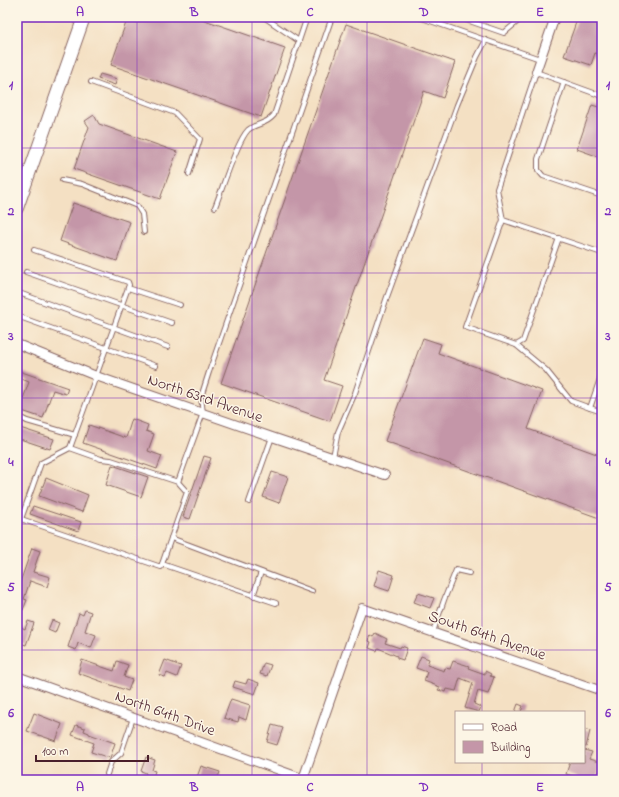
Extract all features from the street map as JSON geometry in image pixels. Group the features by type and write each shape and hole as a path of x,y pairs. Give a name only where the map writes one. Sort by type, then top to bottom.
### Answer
{"main road":[{"path":"17,208 84,17"}],"street":[{"path":"536,72 556,17"},
{"name":"North 63rd Avenue","path":"17,344 96,376 385,475"},
{"name":"South 64th Avenue","path":"304,780 362,608 602,690"},
{"name":"North 64th Drive","path":"17,676 304,780"}],"lane":[{"path":"264,17 299,41"},
{"path":"216,207 240,143 247,131 252,127 269,121 274,114 307,17"},
{"path":"178,482 204,413 202,398 209,372 332,17"},
{"path":"419,17 541,59"},
{"path":"458,17 504,33 523,17"},
{"path":"333,458 338,432 355,393 387,297 435,164 476,57 486,40"},
{"path":"602,96 536,72 497,189 504,220 465,327 516,345 546,370 571,401 602,412"},
{"path":"91,82 174,113 200,139 189,174"},
{"path":"564,82 538,159 538,170 543,176 602,196"},
{"path":"62,180 82,184 137,206 142,214 144,232"},
{"path":"504,220 602,253"},
{"path":"516,345 523,341 559,238"},
{"path":"34,250 128,282 128,288 70,448 41,463 22,519 161,567 187,492 178,482 70,448"},
{"path":"26,272 172,323"},
{"path":"128,288 180,305"},
{"path":"19,293 168,347"},
{"path":"17,316 156,366"},
{"path":"590,408 602,373"},
{"path":"17,416 27,421 75,435"},
{"path":"249,502 272,437"},
{"path":"171,538 312,591"},
{"path":"162,564 276,603"},
{"path":"433,632 456,570 469,573"},
{"path":"253,596 261,572"},
{"path":"107,774 111,762 121,753 133,718"}],"building":[{"path":"128,17 196,17 285,48 261,117 111,65"},
{"path":"578,17 602,18 602,55 595,53 591,65 564,56"},
{"path":"346,24 455,62 443,98 424,91 324,380 342,386 330,421 221,383"},
{"path":"100,74 117,79 115,85 98,79"},
{"path":"592,105 602,108 602,158 577,149"},
{"path":"94,115 99,124 177,152 160,199 74,169 89,127 85,121"},
{"path":"73,203 130,222 117,261 60,241"},
{"path":"423,338 441,344 438,353 542,391 528,429 602,456 602,519 385,441"},
{"path":"19,371 68,388 66,394 53,390 43,418 19,410 29,382 17,377"},
{"path":"132,419 148,425 146,431 154,434 148,451 162,456 157,469 83,443 89,425 126,438"},
{"path":"17,427 54,439 50,449 17,438"},
{"path":"204,456 211,458 190,519 183,517"},
{"path":"112,465 148,477 141,497 106,485"},
{"path":"272,472 288,477 279,503 263,497"},
{"path":"46,478 88,495 82,512 39,496"},
{"path":"33,506 81,522 78,531 30,514"},
{"path":"32,548 40,551 33,572 50,577 47,587 30,581 24,599 27,600 23,610 17,608 17,591"},
{"path":"379,570 394,575 389,591 374,586"},
{"path":"418,593 434,598 430,608 414,602"},
{"path":"85,610 91,612 85,631 96,635 91,648 78,643 76,650 68,647 79,613 83,615"},
{"path":"52,620 59,623 55,633 48,630"},
{"path":"28,621 34,623 26,645 20,643 21,639 17,637 21,627 25,629"},
{"path":"375,633 387,639 385,643 400,648 401,646 407,648 403,660 378,648 377,651 369,648 371,642 368,641 370,635 373,637"},
{"path":"421,656 429,659 427,665 444,671 445,668 450,669 453,661 469,666 468,668 485,674 485,671 491,674 490,676 494,677 488,694 478,691 474,704 481,707 479,711 476,711 465,708 473,683 460,678 456,691 447,689 446,692 438,690 440,687 424,681 427,672 416,668"},
{"path":"82,660 114,671 117,661 128,665 124,677 132,680 128,691 78,673"},
{"path":"165,660 181,666 177,677 167,673 165,677 159,675"},
{"path":"264,663 271,665 267,676 260,674"},
{"path":"248,679 259,683 255,694 233,687 235,681 246,684"},
{"path":"231,699 250,705 246,720 239,717 238,722 224,718"},
{"path":"518,704 523,706 521,711 515,711"},
{"path":"34,713 62,724 56,741 27,731"},
{"path":"76,725 85,728 84,731 89,734 115,743 110,758 91,752 94,743 72,735"},
{"path":"272,725 283,728 277,745 267,742"},
{"path":"585,729 590,731 585,747"},
{"path":"585,750 592,752 589,759 602,763 596,780 586,780 566,774 570,763 585,763"},
{"path":"146,757 155,760 152,770 155,771 152,780 144,780 146,773 141,771"},
{"path":"201,766 220,772 217,780 196,780"}]}
